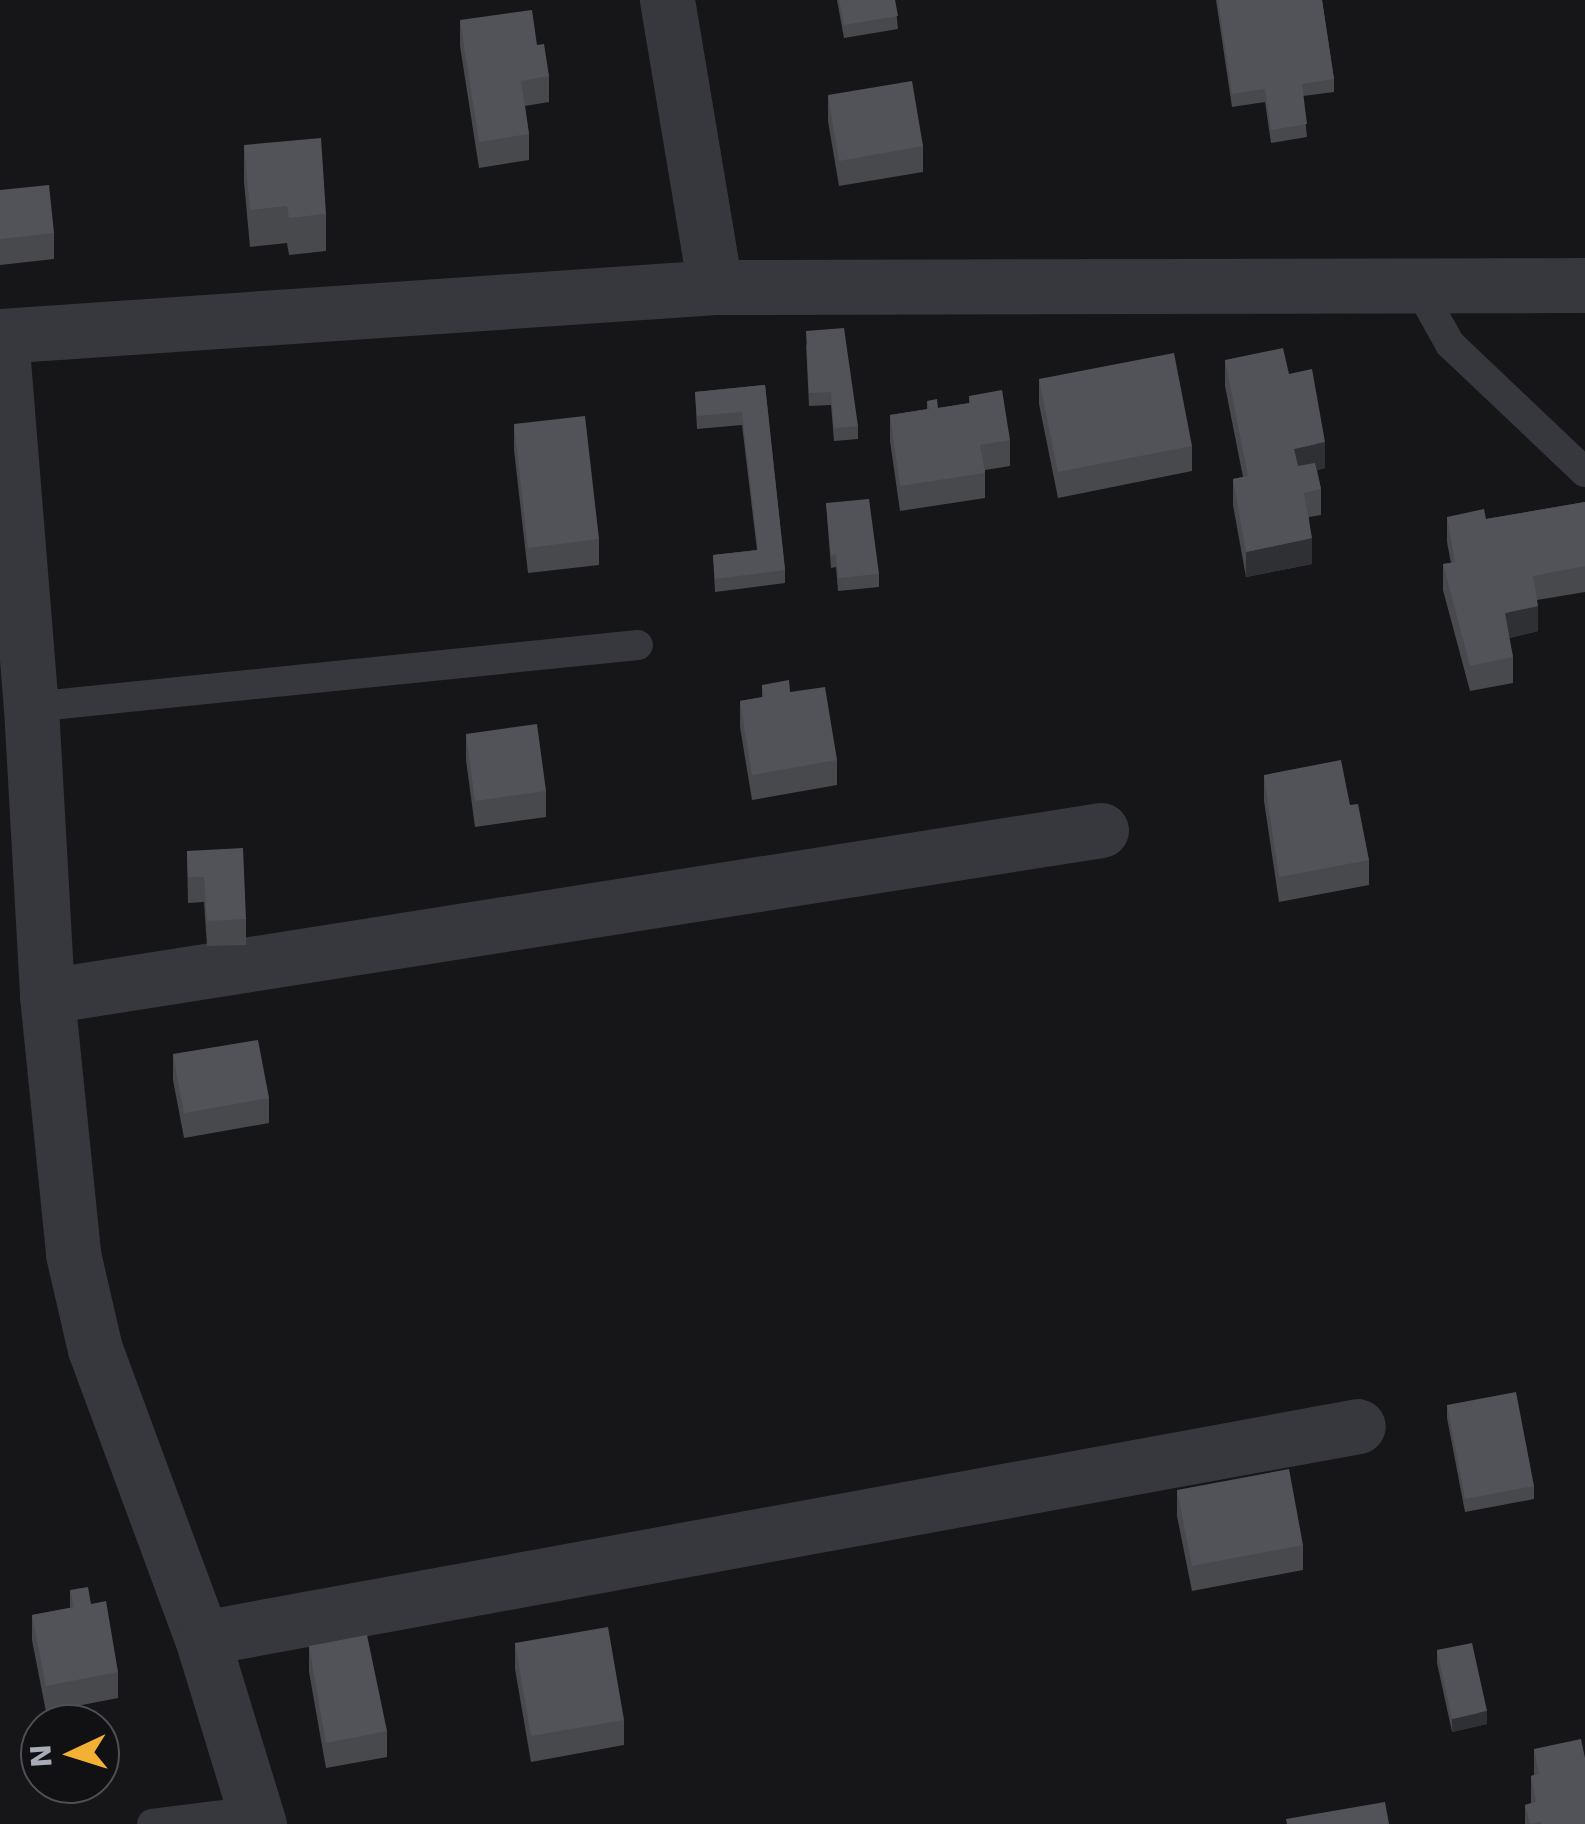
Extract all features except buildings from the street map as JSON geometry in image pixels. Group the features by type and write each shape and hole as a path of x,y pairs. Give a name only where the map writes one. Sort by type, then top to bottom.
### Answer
{"street":[{"path":"666,0 715,287"},
{"path":"257,1818 202,1638 95,1349 73,1254 46,996 30,707 1,336 715,287 1585,285"},
{"path":"46,996 1100,830"},
{"path":"202,1638 1358,1426"}],"lane":[{"path":"1417,285 1450,344 1585,472"},
{"path":"30,707 638,645"},
{"path":"152,1824 257,1818"}]}
